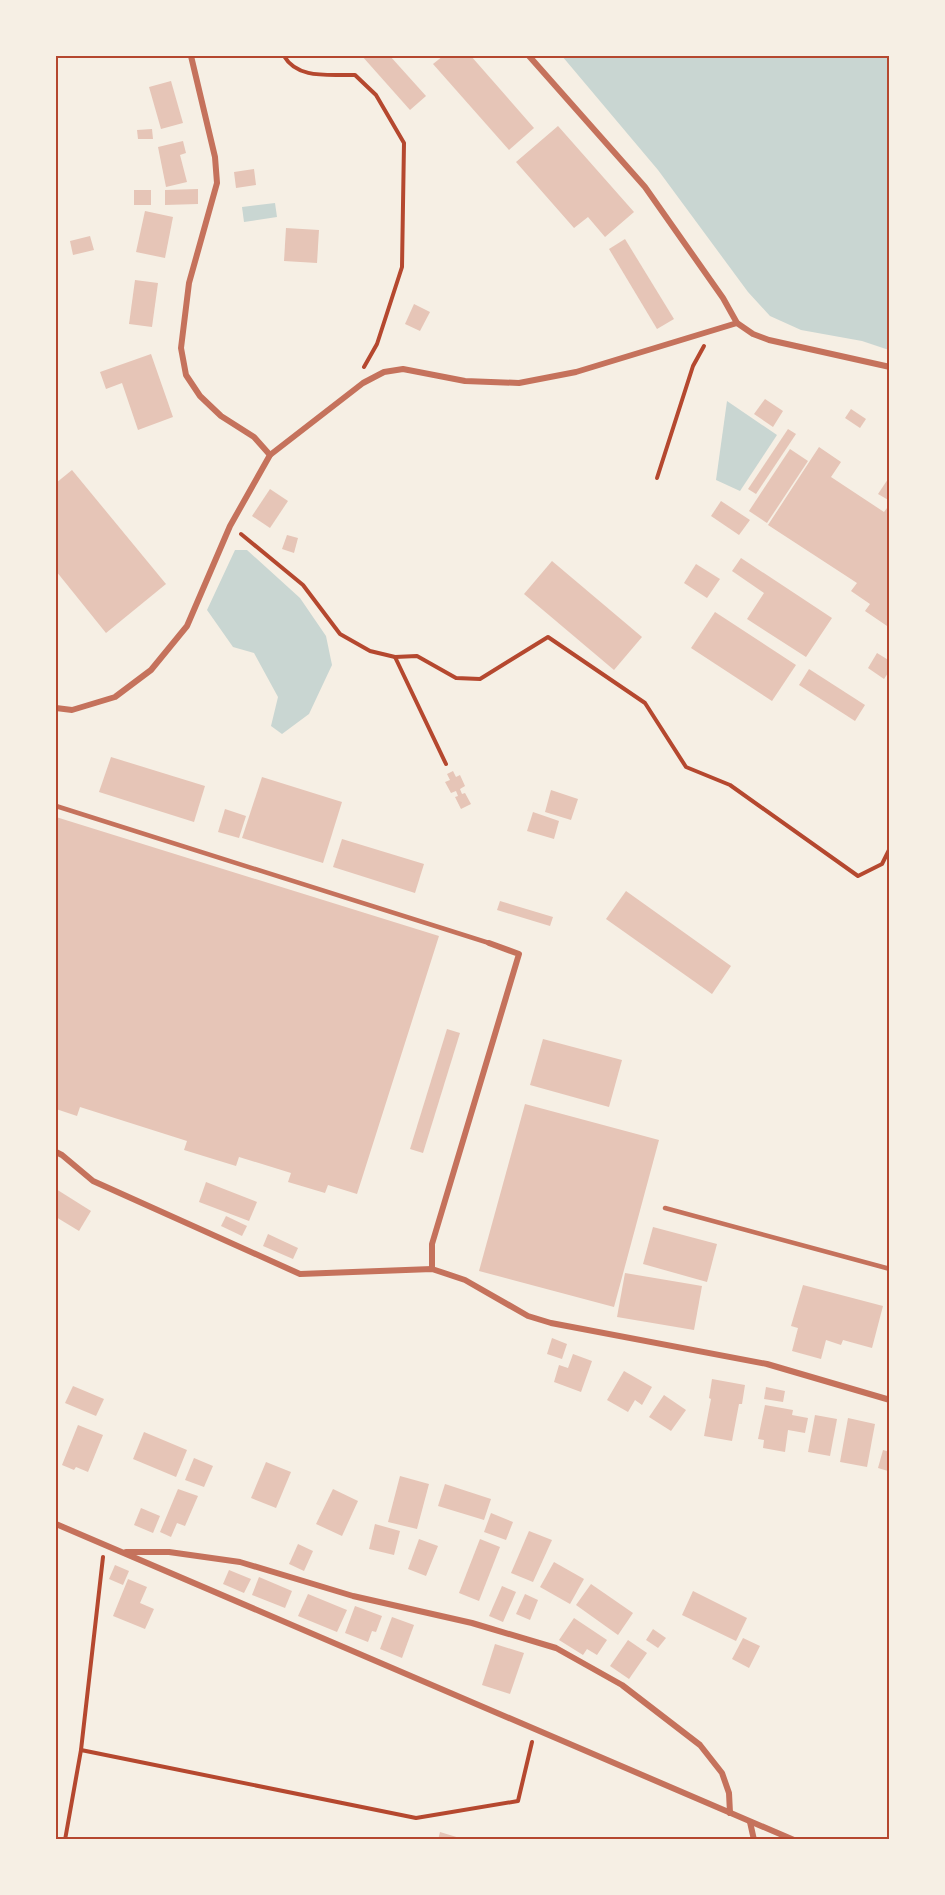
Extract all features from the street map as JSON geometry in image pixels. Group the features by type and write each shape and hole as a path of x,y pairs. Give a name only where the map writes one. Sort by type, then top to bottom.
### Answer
{"street":[{"path":"191,56 215,157 217,183 189,283 181,348 186,375 200,396 220,416 254,437 270,455"},
{"path":"529,56 645,187 723,298 737,323 753,334 769,340 890,367"},
{"path":"56,708 72,710 115,697 151,670 187,626 230,526 270,455 363,383 384,372 403,369 465,381 519,383 576,372 737,323"},
{"path":"432,1269 432,1244 519,954 489,943"},
{"path":"56,1152 93,1181 300,1274 432,1269 465,1281 528,1316 551,1323 767,1364 890,1400"},
{"path":"56,1524 794,1839"},
{"path":"122,1552 169,1552 240,1562 353,1596 472,1623 556,1648 622,1685 700,1744 722,1773 729,1793 730,1813"},
{"path":"750,1822 754,1839"}],"lane":[{"path":"56,806 489,943"},
{"path":"665,1208 890,1269"}],"path":[{"path":"284,56 290,66 306,73 355,75 376,95 404,143 402,267 377,345 362,370 363,383"},
{"path":"657,478 693,366 713,330"},
{"path":"230,526 303,585 340,634 370,651 395,657 417,656 456,678 480,679 548,637 645,703 686,768 730,785 858,876 882,864 890,848"},
{"path":"395,657 446,764"},
{"path":"65,1839 81,1750 105,1545"},
{"path":"81,1750 416,1818 518,1801 535,1730"}],"shaded area":[{"path":"562,56 889,56 889,350 862,341 801,330 770,316 748,292 658,170"},
{"path":"275,203 277,217 244,222 242,207"},
{"path":"727,401 777,435 740,491 716,480"},
{"path":"235,550 247,550 300,598 326,636 332,665 309,714 282,734 271,726 278,697 254,653 233,647 207,610"}],"building":[{"path":"362,56 390,56 426,96 410,110"},
{"path":"443,56 471,56 534,128 509,150 433,64"},
{"path":"171,81 183,123 161,129 149,87"},
{"path":"558,126 634,212 605,237 588,217 574,228 516,162"},
{"path":"152,129 153,139 138,139 137,130"},
{"path":"183,141 186,153 180,155 187,182 166,187 158,147"},
{"path":"254,169 256,185 236,188 234,172"},
{"path":"198,189 198,204 165,205 165,190"},
{"path":"134,190 151,190 151,205 134,205"},
{"path":"145,211 173,217 165,258 136,252"},
{"path":"286,228 319,230 317,263 284,261"},
{"path":"90,236 94,250 73,255 70,241"},
{"path":"625,239 674,319 657,329 609,249"},
{"path":"135,280 158,283 152,327 129,324"},
{"path":"414,304 430,312 420,331 405,324"},
{"path":"151,354 173,417 138,430 122,383 106,389 100,372"},
{"path":"765,399 783,411 773,427 754,414"},
{"path":"851,409 866,419 860,428 845,418"},
{"path":"788,429 796,434 756,494 748,489"},
{"path":"819,447 841,462 831,477 884,512 890,504 890,628 865,611 870,604 851,591 857,583 768,525"},
{"path":"790,449 808,461 767,523 749,511"},
{"path":"72,470 166,584 106,633 56,571 56,483"},
{"path":"890,476 890,501 878,494"},
{"path":"270,489 288,501 270,528 252,516"},
{"path":"721,501 750,520 739,535 711,516"},
{"path":"287,535 298,538 294,553 282,549"},
{"path":"741,558 832,618 806,657 747,619 764,593 732,571"},
{"path":"552,561 642,637 614,670 524,594"},
{"path":"696,564 720,579 707,598 684,583"},
{"path":"715,612 796,665 772,701 691,648"},
{"path":"877,653 890,661 890,670 884,679 868,668"},
{"path":"809,669 865,705 855,721 799,685"},
{"path":"111,757 205,786 194,822 99,792"},
{"path":"453,771 456,777 460,775 465,786 460,789 471,804 461,809 455,797 458,796 456,791 451,793 445,782 450,780 447,774"},
{"path":"262,777 342,802 323,863 242,838"},
{"path":"551,790 578,799 571,820 545,812"},
{"path":"225,809 246,816 239,838 218,832"},
{"path":"533,812 559,821 554,839 527,831"},
{"path":"56,817 439,936 357,1194 328,1185 325,1193 288,1182 291,1173 239,1157 236,1166 184,1150 187,1141 80,1107 77,1116 56,1109"},
{"path":"342,839 424,864 415,893 333,867"},
{"path":"626,891 731,966 712,994 606,919"},
{"path":"500,901 553,917 550,926 497,910"},
{"path":"447,1029 460,1033 423,1153 410,1149"},
{"path":"543,1039 622,1060 609,1107 530,1085"},
{"path":"525,1104 659,1140 614,1307 479,1271"},
{"path":"206,1182 257,1202 249,1221 199,1202"},
{"path":"56,1189 91,1211 79,1231 56,1217"},
{"path":"226,1216 247,1226 242,1236 221,1226"},
{"path":"653,1227 717,1244 707,1282 643,1264"},
{"path":"268,1234 298,1248 293,1259 263,1246"},
{"path":"625,1273 702,1286 694,1330 617,1317"},
{"path":"803,1285 883,1306 872,1348 843,1340 841,1345 826,1340 821,1359 792,1351 798,1328 791,1326"},
{"path":"552,1338 567,1344 562,1359 547,1354"},
{"path":"573,1354 592,1361 581,1392 554,1382 559,1365 568,1368"},
{"path":"624,1371 652,1387 642,1405 635,1400 628,1412 607,1400"},
{"path":"712,1379 745,1385 732,1441 704,1436"},
{"path":"73,1386 104,1399 96,1416 65,1403"},
{"path":"766,1387 785,1391 783,1402 764,1399"},
{"path":"664,1395 686,1410 671,1431 649,1417"},
{"path":"765,1405 793,1410 792,1415 808,1418 805,1433 788,1430 785,1452 763,1448 764,1440 758,1439"},
{"path":"815,1415 837,1419 830,1456 808,1452"},
{"path":"848,1418 875,1424 867,1467 840,1462"},
{"path":"78,1425 103,1435 88,1472 62,1465"},
{"path":"144,1432 187,1450 176,1477 133,1459"},
{"path":"883,1450 890,1452 888,1471 878,1468"},
{"path":"194,1458 213,1466 204,1487 185,1480"},
{"path":"266,1462 291,1472 276,1508 251,1498"},
{"path":"400,1476 429,1484 417,1529 388,1522"},
{"path":"445,1484 491,1499 484,1520 438,1506"},
{"path":"178,1489 198,1496 185,1526 177,1523 171,1537 160,1532"},
{"path":"333,1489 358,1501 342,1536 316,1524"},
{"path":"141,1508 160,1516 153,1533 134,1525"},
{"path":"491,1513 513,1522 506,1540 484,1532"},
{"path":"375,1524 400,1531 394,1555 369,1549"},
{"path":"529,1531 552,1540 533,1582 511,1573"},
{"path":"419,1539 438,1546 426,1576 408,1569"},
{"path":"480,1539 500,1547 479,1601 459,1593"},
{"path":"298,1544 313,1551 304,1571 289,1564"},
{"path":"554,1562 584,1579 570,1604 540,1587"},
{"path":"115,1565 129,1571 123,1585 109,1579"},
{"path":"229,1570 251,1579 244,1593 223,1584"},
{"path":"259,1577 292,1591 285,1608 252,1595"},
{"path":"128,1579 147,1587 140,1603 154,1609 145,1629 113,1616"},
{"path":"591,1584 633,1613 618,1635 576,1605"},
{"path":"502,1586 516,1592 503,1622 489,1616"},
{"path":"693,1591 747,1618 736,1641 682,1615"},
{"path":"308,1594 347,1610 337,1632 298,1616"},
{"path":"525,1594 538,1600 530,1620 516,1614"},
{"path":"355,1606 382,1616 376,1632 372,1631 368,1642 345,1633"},
{"path":"392,1617 414,1625 402,1658 380,1649"},
{"path":"574,1618 607,1640 597,1655 587,1649 583,1655 559,1640"},
{"path":"653,1629 666,1638 658,1648 646,1640"},
{"path":"743,1638 760,1646 749,1668 732,1659"},
{"path":"628,1640 647,1653 629,1679 610,1666"},
{"path":"495,1644 524,1653 510,1694 482,1685"},
{"path":"440,1832 463,1839 463,1840 438,1840"}]}
